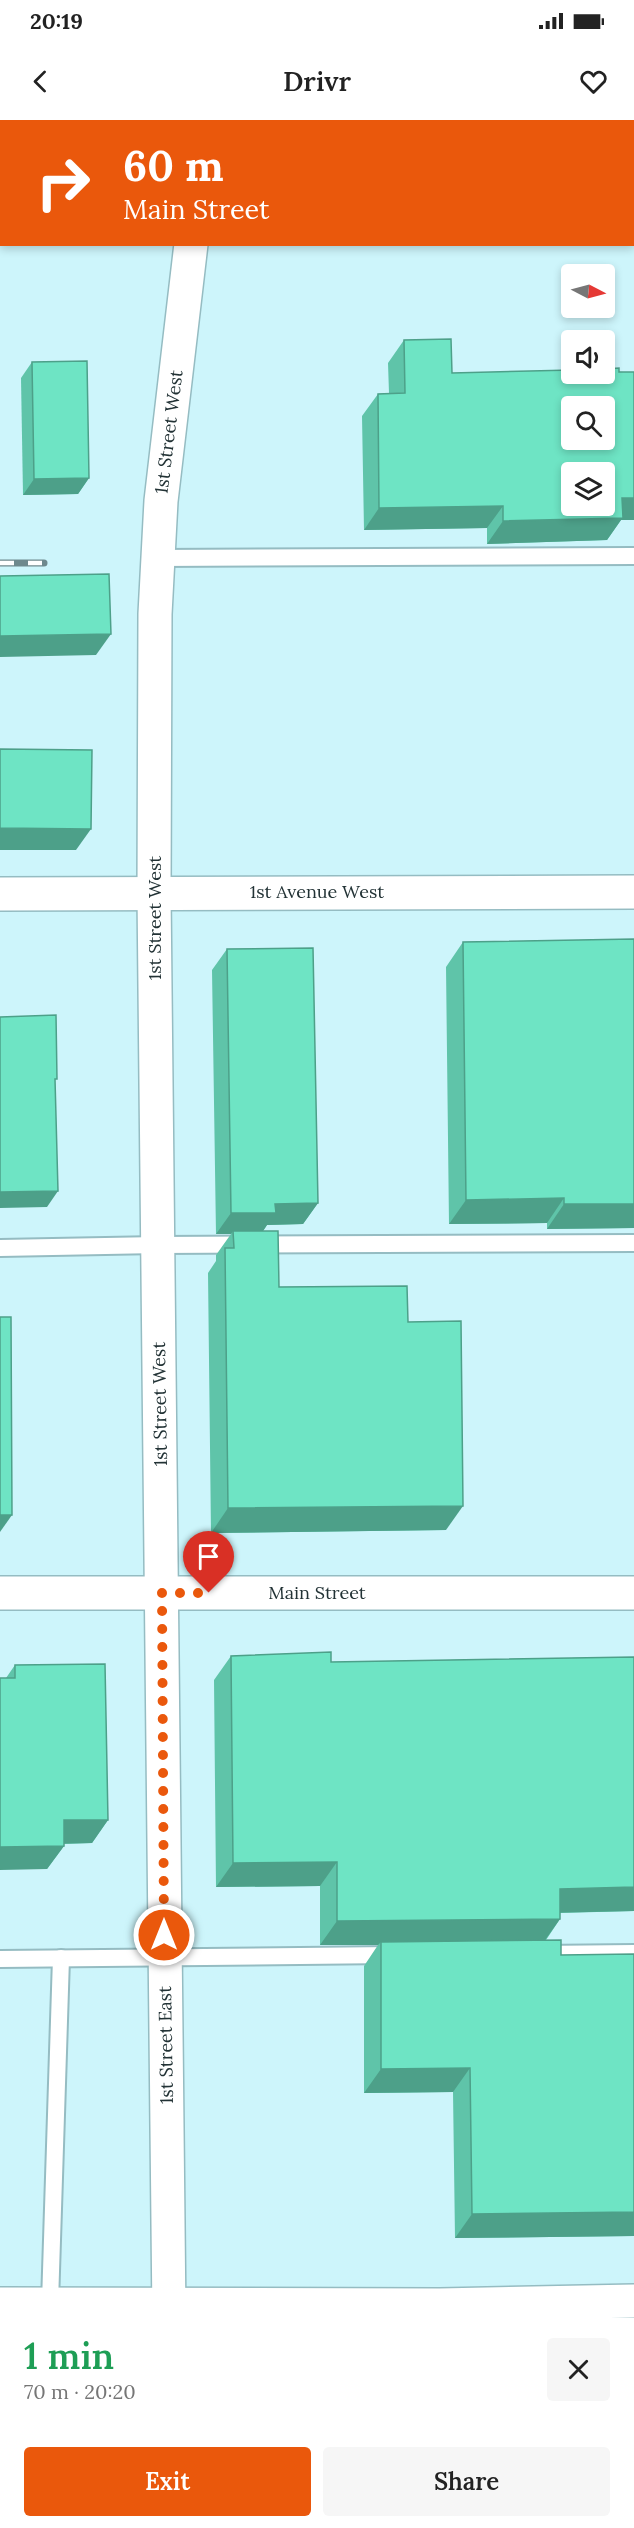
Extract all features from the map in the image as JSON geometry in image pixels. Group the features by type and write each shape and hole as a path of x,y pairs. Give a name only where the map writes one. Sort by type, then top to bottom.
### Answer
{"main road":[{"name":"1st Street West","path":"162,1593 154,893 156,558 191,246"},
{"name":"1st Avenue West","path":"0,894 634,892"},
{"name":"Main Street","path":"0,1593 634,1593"},
{"name":"1st Street East","path":"162,1593 169,2310"},
{"path":"0,2304 50,2303 169,2310 440,2312 634,2301"}],"lane":[{"path":"156,558 634,556"},
{"path":"0,1248 634,1243"},
{"path":"517,1954 634,1953"},
{"path":"0,1959 411,1955"},
{"path":"50,2303 61,1958"}],"building":[{"path":"451,339 452,373 561,370 561,384 615,384 615,368 619,368 619,372 634,372 634,498 622,498 623,518 503,521 503,506 379,508 378,394 405,393 404,340"},
{"path":"87,361 89,478 34,479 32,362"},
{"path":"109,574 111,634 0,636 0,576"},
{"path":"0,749 92,750 91,829 0,828"},
{"path":"634,939 634,1204 564,1204 564,1198 466,1200 463,942"},
{"path":"313,948 318,1203 275,1204 276,1213 231,1213 227,949"},
{"path":"56,1015 58,1191 0,1192 0,1017"},
{"path":"233,1231 278,1231 279,1287 407,1286 408,1322 461,1321 463,1506 228,1508 225,1248 234,1248"},
{"path":"0,1317 11,1317 12,1515 0,1515"},
{"path":"331,1652 331,1662 634,1657 634,1887 560,1889 560,1919 337,1921 337,1862 233,1863 231,1656"},
{"path":"105,1664 108,1820 64,1820 64,1846 0,1847 0,1678 15,1678 15,1665"},
{"path":"561,1940 561,1955 634,1954 634,2212 472,2214 470,2068 381,2069 381,1942"}],"railway":[{"path":"0,563 44,563"}],"route":[{"path":"164,1935 162,1593 209,1593"}]}
